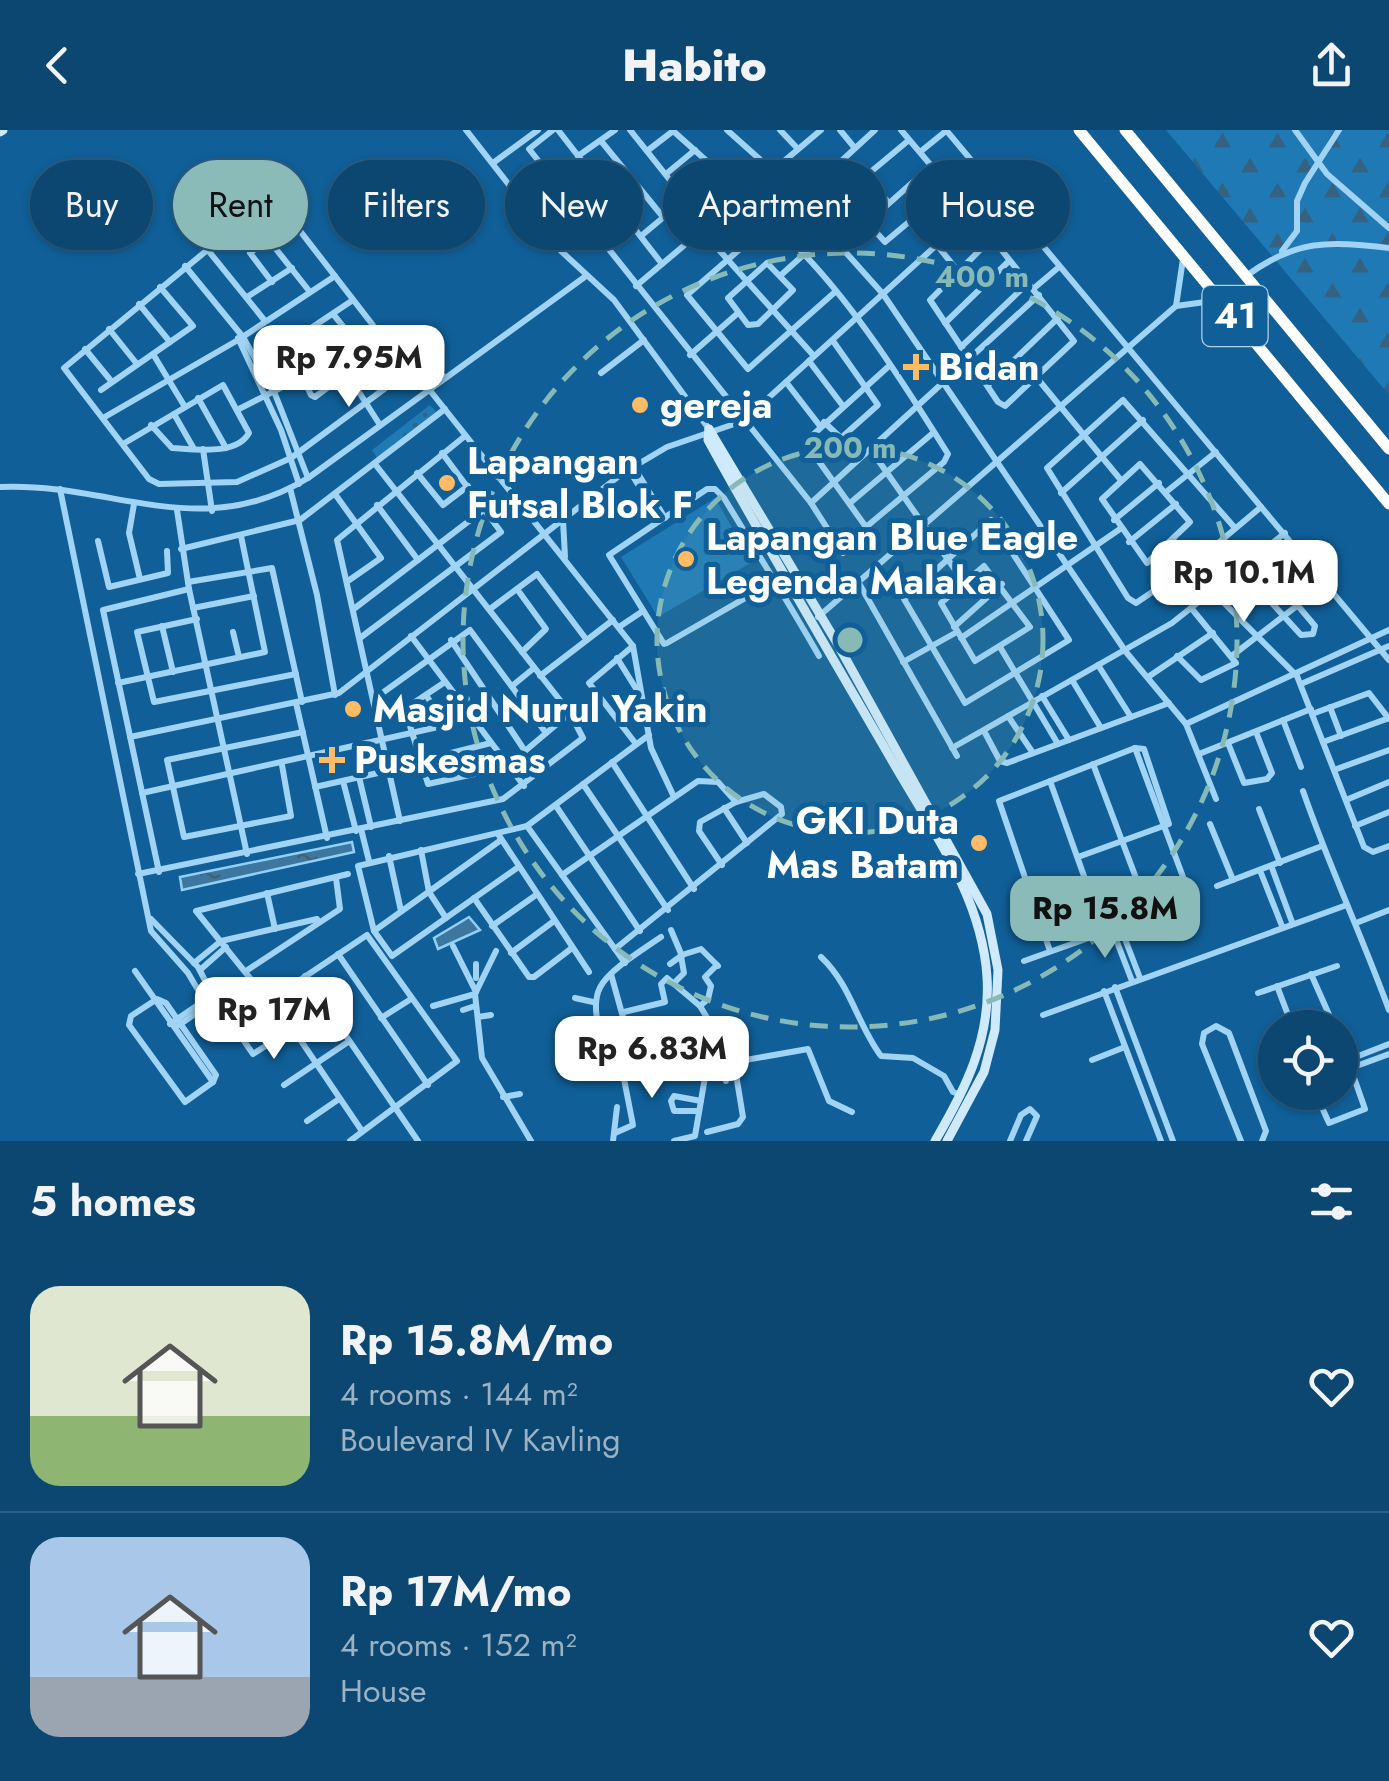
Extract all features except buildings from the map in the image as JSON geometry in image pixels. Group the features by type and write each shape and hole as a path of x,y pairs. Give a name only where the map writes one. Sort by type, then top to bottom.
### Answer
{"highway":[{"name":"41","path":"1079,130 1389,504"},
{"name":"41","path":"1125,130 1389,449"}],"street":[{"path":"466,130 561,251 612,297 709,430 987,914 996,956 999,1006 984,1072 934,1141"},
{"path":"514,130 522,141"},
{"path":"493,163 538,130"},
{"path":"581,160 556,130 529,148 811,503 843,553"},
{"path":"578,156 615,130"},
{"path":"630,130 663,170"},
{"path":"647,151 673,130 707,160"},
{"path":"727,130 761,160"},
{"path":"780,130 798,149"},
{"path":"784,160 821,130"},
{"path":"840,130 854,147"},
{"path":"840,160 876,130"},
{"path":"901,130 926,160"},
{"path":"920,152 946,130 971,160"},
{"path":"1295,130 1317,162 1389,228"},
{"path":"1246,276 1281,252 1296,232 1297,201 1339,130"},
{"path":"602,140 663,218 643,234"},
{"path":"885,160 909,140"},
{"path":"683,160 695,150"},
{"path":"886,206 906,188"},
{"path":"886,199 889,203"},
{"path":"835,292 748,368 686,295 766,222 802,256 835,292 858,320 889,366 917,408 948,458 868,527 836,479 805,444 822,424 889,366"},
{"path":"886,239 889,242 906,228"},
{"path":"643,239 662,264"},
{"path":"308,241 396,355"},
{"path":"989,241 1034,289 1074,341 1005,406 930,300 956,270 989,241"},
{"path":"1281,252 1338,241 1389,248"},
{"path":"206,250 64,368 155,483 237,482 295,456 422,360 428,360 443,376"},
{"path":"208,250 265,321"},
{"path":"254,250 250,253 272,282"},
{"path":"278,250 310,292"},
{"path":"636,286 679,250"},
{"path":"720,250 792,329 843,406"},
{"path":"781,275 809,250"},
{"path":"845,250 884,294 1126,652 1186,724 1216,799"},
{"path":"130,737 335,696 631,468 709,430 743,421 932,250"},
{"path":"942,250 956,270"},
{"path":"1046,250 1373,640 1385,648 1389,660"},
{"path":"1176,306 1184,256"},
{"path":"764,262 793,290 754,326 728,298 746,279 764,262"},
{"path":"945,322 1009,262"},
{"path":"185,266 240,337 308,478"},
{"path":"962,347 1060,267"},
{"path":"247,297 292,268"},
{"path":"103,418 335,276"},
{"path":"0,487 60,489 177,510 212,511 248,504 308,478 443,376 586,276"},
{"path":"100,390 193,326 160,286"},
{"path":"811,503 970,360 1034,289"},
{"path":"354,300 287,344 316,397 387,343"},
{"path":"817,618 860,585 1176,306 1221,300"},
{"path":"139,304 170,342"},
{"path":"690,355 738,313"},
{"path":"332,314 368,357"},
{"path":"988,385 1058,318"},
{"path":"109,329 137,364"},
{"path":"338,383 324,354 348,334"},
{"path":"601,373 644,340"},
{"path":"786,382 822,424 839,438 845,436 878,405 833,341"},
{"path":"85,349 112,382"},
{"path":"153,354 186,406"},
{"path":"348,375 380,426"},
{"path":"238,410 302,377"},
{"path":"1036,378 1120,479"},
{"path":"123,444 151,426 174,414 198,398 225,385 248,437 226,448 170,448 151,426"},
{"path":"428,388 633,646 649,735 674,797"},
{"path":"198,398 226,448"},
{"path":"1235,528 1123,400 1047,468 1132,602 1192,565 1261,506"},
{"path":"181,548 300,520 445,409"},
{"path":"174,414 198,449 212,511"},
{"path":"1060,494 1143,420"},
{"path":"709,430 708,440 817,618"},
{"path":"850,504 932,434"},
{"path":"400,821 356,608 337,540 465,436"},
{"path":"872,450 963,582"},
{"path":"1166,492 1216,452"},
{"path":"360,638 501,532 442,453"},
{"path":"295,456 299,484"},
{"path":"138,874 327,839 503,799 583,738 570,713 376,464"},
{"path":"1140,464 1190,526 1147,563 1102,499 1120,479 1140,464"},
{"path":"631,468 662,519"},
{"path":"416,473 443,505 468,486"},
{"path":"1114,520 1159,483"},
{"path":"290,488 300,520 335,696"},
{"path":"60,489 154,938 188,972 222,1029"},
{"path":"787,574 775,581 664,644 608,555 707,490 719,491 775,581 819,656"},
{"path":"335,494 382,558 348,581"},
{"path":"134,504 130,534 140,579"},
{"path":"1129,542 1176,504"},
{"path":"377,505 418,560"},
{"path":"356,608 486,508"},
{"path":"177,510 181,548 247,854"},
{"path":"563,518 565,559"},
{"path":"991,520 1069,640 964,703 904,597 946,559 991,520"},
{"path":"903,662 1014,603 1120,529"},
{"path":"860,585 954,752 1031,702 1126,652 1192,610 1285,533"},
{"path":"118,683 266,652 241,536"},
{"path":"98,541 108,586 168,573 168,551"},
{"path":"1174,542 1213,592 1299,680 1366,850 1389,846"},
{"path":"984,566 1002,584 1030,628 975,662 941,602 984,566"},
{"path":"160,872 103,610 248,570 273,570 327,839"},
{"path":"490,610 537,574 586,639"},
{"path":"957,633 1002,584"},
{"path":"1275,585 1298,606 1315,626 1313,634 1301,635 1267,595 1275,585"},
{"path":"517,589 546,629 521,652"},
{"path":"194,608 254,596"},
{"path":"1233,655 1298,606"},
{"path":"1177,656 1192,676 1201,680 1234,666 1233,655 1192,610"},
{"path":"540,676 586,639 643,611"},
{"path":"196,619 137,632 154,702 296,674"},
{"path":"162,626 173,672"},
{"path":"1299,680 1389,630"},
{"path":"374,699 451,640 472,631 546,733"},
{"path":"234,632 238,658"},
{"path":"1148,676 1213,633"},
{"path":"411,636 524,786"},
{"path":"451,640 524,751"},
{"path":"633,646 589,683 636,744"},
{"path":"1000,647 1058,744"},
{"path":"1186,724 1385,648"},
{"path":"617,658 644,703"},
{"path":"1098,666 1130,717"},
{"path":"512,686 534,668"},
{"path":"1072,680 1100,728"},
{"path":"445,682 407,710 428,784 506,767 570,713"},
{"path":"1200,754 1283,720 1369,693 1389,718 1324,742"},
{"path":"426,695 445,725"},
{"path":"1042,696 1070,740"},
{"path":"984,731 1002,763 1169,703"},
{"path":"1330,707 1341,736"},
{"path":"1008,716 1033,753"},
{"path":"142,793 309,760 474,720"},
{"path":"1283,720 1301,767"},
{"path":"282,765 292,815 186,839 170,786 167,760 303,732"},
{"path":"1228,743 1244,783 1267,780 1272,773 1256,732"},
{"path":"517,868 392,956 374,931 358,866 369,860 499,837 526,826 649,735"},
{"path":"420,761 491,743"},
{"path":"1024,961 1189,900 1135,748 1003,796 999,804 1050,951"},
{"path":"1334,770 1389,750"},
{"path":"612,762 694,889"},
{"path":"1093,764 1150,915"},
{"path":"316,787 388,771"},
{"path":"359,777 371,827"},
{"path":"562,875 707,778 718,782 736,802"},
{"path":"344,781 369,860"},
{"path":"1050,782 1078,857 1136,979"},
{"path":"1346,800 1389,782"},
{"path":"583,784 668,910"},
{"path":"1303,790 1344,906 1356,923 1389,1010"},
{"path":"615,950 694,889 722,865 747,843 783,810 764,794 724,808 698,827 722,865"},
{"path":"556,806 640,931"},
{"path":"724,808 747,843"},
{"path":"1258,808 1292,922"},
{"path":"1356,826 1389,812"},
{"path":"1210,824 1233,880"},
{"path":"526,826 626,964"},
{"path":"1078,857 1164,827"},
{"path":"499,837 589,972"},
{"path":"374,931 499,837"},
{"path":"1217,886 1322,846"},
{"path":"420,850 429,892 446,918"},
{"path":"389,856 401,912"},
{"path":"1260,872 1282,926"},
{"path":"254,983 196,911 348,874"},
{"path":"246,971 342,906 336,878"},
{"path":"267,893 274,929"},
{"path":"492,926 536,896"},
{"path":"474,898 511,953 534,978 572,948"},
{"path":"1042,1014 1344,906"},
{"path":"1356,923 1389,910"},
{"path":"151,918 197,966 210,990 206,1002 176,1024"},
{"path":"188,972 224,944 324,918"},
{"path":"511,953 554,921"},
{"path":"672,930 683,955 684,973 675,982"},
{"path":"292,1029 253,1054 233,1026 367,935 457,1061 350,1141"},
{"path":"661,937 599,984 593,1002 608,1076 675,1071 704,1077 734,1062 808,1049 829,1100 852,1112"},
{"path":"453,946 475,981"},
{"path":"670,964 701,949 717,966 705,976 712,986 708,999 700,1006"},
{"path":"475,981 496,950"},
{"path":"338,954 428,1086"},
{"path":"821,956 856,1001 863,1030 881,1056 901,1054 913,1058 944,1076 953,1092 966,1098"},
{"path":"476,964 475,1006 482,1058 531,1141"},
{"path":"1258,993 1337,966"},
{"path":"135,971 154,1000"},
{"path":"611,974 630,1040"},
{"path":"1311,974 1327,1010"},
{"path":"306,976 418,1141"},
{"path":"1378,981 1389,976"},
{"path":"624,1012 664,1003 662,982 667,978 700,1006 734,1062 742,1121 707,1132"},
{"path":"1277,986 1286,1010"},
{"path":"1115,987 1173,1141"},
{"path":"1104,991 1161,1141"},
{"path":"433,1006 475,993"},
{"path":"272,998 362,1131"},
{"path":"574,998 593,1002"},
{"path":"381,1018 411,999"},
{"path":"154,1000 166,1002 176,1024 213,1070 213,1082 190,1100 179,1099 129,1025 131,1016 154,1000"},
{"path":"463,1010 475,1006"},
{"path":"478,1017 491,1014"},
{"path":"1241,1141 1202,1044 1204,1033 1216,1026 1229,1033 1266,1131 1262,1141"},
{"path":"284,1085 348,1042"},
{"path":"1358,1056 1389,1044"},
{"path":"1092,1060 1125,1048"},
{"path":"674,1052 675,1071"},
{"path":"1358,1065 1389,1054"},
{"path":"722,1068 726,1081"},
{"path":"614,1137 633,1125 623,1074"},
{"path":"674,1141 695,1136 704,1077"},
{"path":"1323,1110 1329,1122 1362,1111 1366,1105 1358,1085"},
{"path":"502,1096 520,1094"},
{"path":"699,1111 674,1111 670,1101 674,1096 700,1101"},
{"path":"947,1141 966,1098"},
{"path":"306,1121 340,1100"},
{"path":"614,1137 617,1107"},
{"path":"1010,1141 1022,1115 1030,1109 1037,1116 1026,1141"}],"green space":[{"path":"1166,130 1389,130 1389,395"},
{"path":"430,405 436,412 377,458 372,450"},
{"name":"Lapangan Blue Eagle Legenda Malaka","path":"715,498 752,562 658,617 621,557"}],"water":[{"path":"352,842 354,852 182,890 180,877"},
{"path":"469,917 480,930 438,949 434,938"}],"place":[{"name":"Bidan","path":"916,367"},
{"name":"gereja","path":"640,405"},
{"name":"Lapangan Futsal Blok F","path":"447,483"},
{"name":"Lapangan Blue Eagle Legenda Malaka","path":"686,559"},
{"name":"Masjid Nurul Yakin","path":"353,709"},
{"name":"Puskesmas","path":"332,760"},
{"name":"GKI Duta Mas Batam","path":"979,843"}]}
